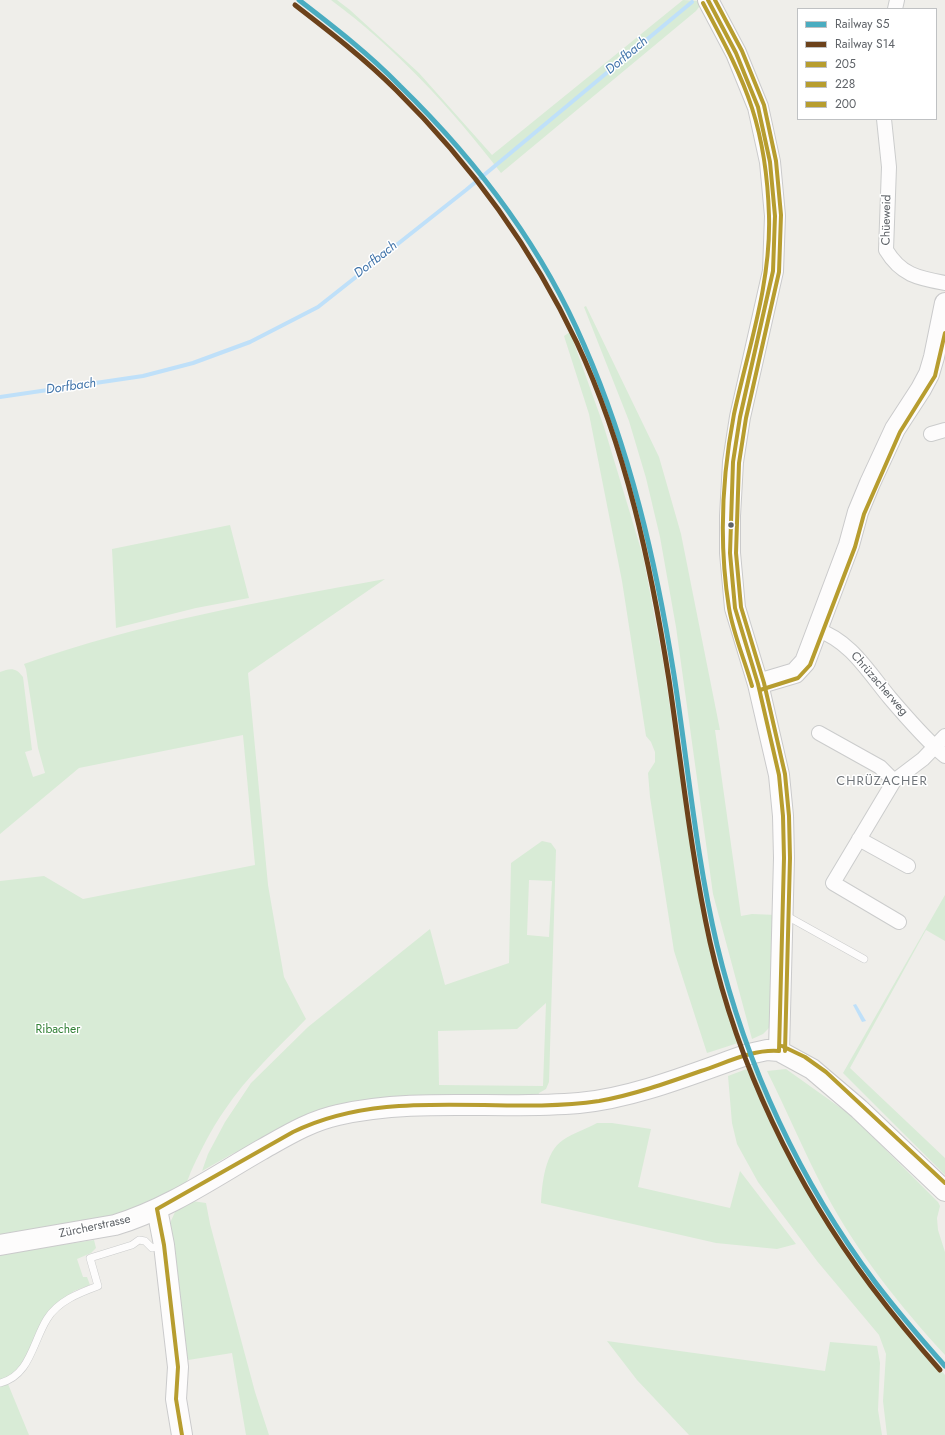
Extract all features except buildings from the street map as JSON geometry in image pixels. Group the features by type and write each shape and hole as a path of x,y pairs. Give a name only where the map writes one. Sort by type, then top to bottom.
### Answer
{"main road":[{"path":"708,0 736,53 758,107 770,162 775,216 773,271 740,417 730,494 730,553 735,608 758,684 779,775 783,816 783,913 773,1051 802,1062 822,1076 945,1190"},
{"path":"758,684 795,673 804,662 849,545 858,512 870,483 896,429 921,389 928,374 934,357 945,303"},
{"name":"Zürcherstrasse","path":"0,1246 115,1225 157,1209 297,1130 336,1115 399,1107 531,1106 580,1103 624,1096 737,1058 773,1051"},
{"path":"157,1209 164,1245 178,1367 176,1399 182,1435"}],"street":[{"name":"Chüeweid","path":"884,120 889,167 886,250 893,261 903,271 919,278 945,283"},
{"path":"931,434 945,430"},
{"name":"Chrüzacherweg","path":"817,630 835,638 848,648 891,700 940,751"},
{"path":"819,733 880,767 894,781"},
{"path":"899,922 833,883 894,781 923,759 940,751 945,736"},
{"path":"858,839 908,866"}],"lane":[{"path":"783,913 864,959"},
{"path":"0,1383 17,1376 25,1366 48,1318 55,1311 75,1294 98,1286 90,1258 132,1245 139,1240 145,1241 152,1248 164,1245"}],"green space":[{"path":"331,0 337,0 350,10 419,73 492,155 683,0 699,1 699,7 501,173 463,126 422,80 378,38"},
{"path":"586,306 659,457 681,534 720,730 715,730 741,916 752,914 777,915 770,1027 763,1034 752,1039 713,894 676,627 660,537 646,478 629,421 584,307"},
{"path":"570,332 604,427 643,556 663,661 697,888 721,993 738,1043 707,1053 674,951 650,797 648,773 655,762 655,752 651,742 646,736 622,581 589,414 564,336"},
{"path":"230,525 249,598 196,608 116,628 112,549"},
{"name":"Ribacher","path":"385,579 248,673 268,885 284,977 306,1019 263,1063 233,1098 211,1131 182,1189 111,1218 0,1237 0,881 44,876 83,899 255,865 243,735 79,768 0,834 0,672 13,669 18,671 23,677 32,750 25,752 33,777 45,773 38,748 24,664 68,649 202,614"},
{"path":"542,841 551,843 556,850 549,1082 546,1089 539,1093 538,1099 427,1098 270,1136 232,1154 202,1171 208,1154 225,1122 251,1083 308,1027 430,929 445,985 509,963 511,863","holes":["529,880 552,881 549,937 527,935","546,1003 543,1086 439,1085 438,1031 517,1029"]},
{"path":"945,895 945,941 926,930 850,1068 945,1158 945,1175 843,1073"},
{"path":"752,1067 792,1158 810,1193 833,1232 878,1296 945,1375 945,1435 887,1435 883,1401 886,1354 879,1335 817,1261 758,1182 737,1144 732,1123 728,1076"},
{"path":"786,1069 852,1116 938,1202 940,1206 937,1218 938,1230 945,1252 945,1355 880,1278 865,1258 838,1216 811,1164 767,1071"},
{"path":"597,1123 612,1123 651,1129 638,1187 730,1208 740,1171 796,1244 777,1249 716,1243 541,1203 542,1186 548,1160 552,1152 563,1140"},
{"path":"192,1201 206,1203 210,1224 255,1392 269,1435 246,1435 232,1353 182,1361 170,1223 175,1212"},
{"path":"94,1240 96,1248 91,1253 77,1259 83,1277 87,1277 90,1285 74,1291 53,1308 22,1364 12,1374 0,1380 0,1254"},
{"path":"607,1341 825,1371 830,1342 877,1346 880,1363 878,1410 882,1435 689,1435 637,1380"},
{"path":"8,1384 29,1435 0,1435 0,1386"}],"water":[{"path":"856,1004 866,1021 862,1022 853,1005"}],"waterway":[{"name":"Dorfbach","path":"0,397 143,376 193,363 250,342 318,307 466,190 692,2"}],"rail line":[{"name":"S5","path":"299,0 364,52 388,74 428,114 455,144 505,206 527,239 567,309 584,345 615,425 640,507 667,633 703,878 717,945 729,990 744,1035 760,1079 779,1122 823,1205 875,1282 909,1325 945,1366"},
{"name":"S14","path":"295,5 372,67 450,147 498,209 520,241 540,274 577,343 610,424 635,508 645,551 669,680 692,845 703,910 722,988 736,1033 772,1122 818,1207 843,1247 871,1286 940,1370"}],"transit line":[{"name":"205","path":"708,0 736,53 758,107 770,162 775,216 773,271 740,417 733,462 730,553 735,608 758,684 779,775 783,816 784,858 779,1051"},
{"name":"200","path":"715,0 742,51 764,105 776,161 781,215 779,272 746,418 739,463 736,553 741,607 764,683 785,774 789,816 790,858 785,1051"},
{"name":"228","path":"703,3 736,67 752,108 762,148 769,216 769,241 766,266 758,316 734,414 727,462 723,511 724,560 729,608 736,637 752,686"},
{"name":"228","path":"760,690 798,678 810,665 855,547 864,514 900,432 935,376 945,333"},
{"name":"200","path":"782,1046 805,1057 826,1072 945,1183"},
{"name":"205","path":"157,1209 293,1132 330,1118 367,1109 405,1105 444,1104 522,1106 561,1105 599,1101 650,1088 749,1054 779,1051"},
{"name":"205","path":"157,1209 164,1245 178,1367 176,1399 182,1435"}],"district":[{"name":"CHRÜZACHER","path":"882,782"}]}
